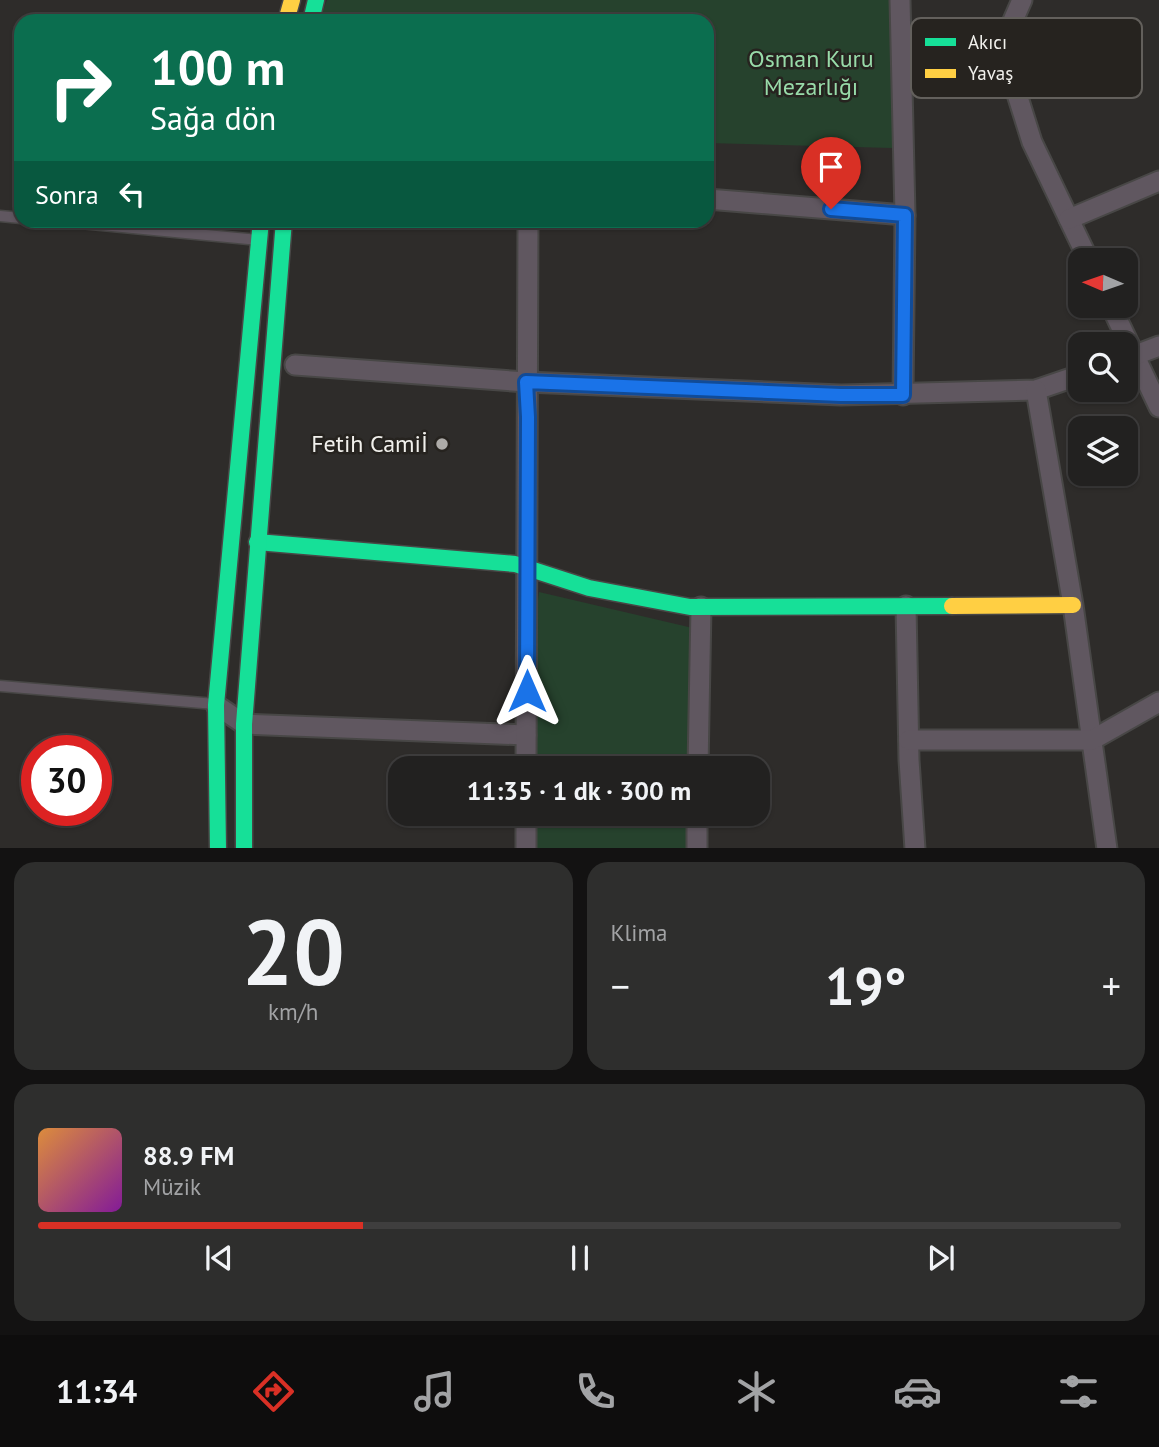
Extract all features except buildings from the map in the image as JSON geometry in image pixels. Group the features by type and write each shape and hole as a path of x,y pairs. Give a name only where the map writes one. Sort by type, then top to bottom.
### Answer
{"main road":[{"path":"218,848 216,705 260,228"},
{"path":"244,848 244,724 284,228"},
{"path":"257,542 515,564 589,588 701,607 1073,605"}],"street":[{"path":"900,0 905,215 903,395"},
{"path":"1014,18 1022,0"},
{"path":"1018,98 1032,142 1083,248"},
{"path":"1069,219 1159,181"},
{"path":"714,200 905,215"},
{"path":"526,756 528,228"},
{"path":"1138,354 1159,346"},
{"path":"295,365 526,382 841,395 1036,390 1068,379"},
{"path":"1138,371 1159,407"},
{"path":"1036,390 1073,605 1107,848"},
{"path":"906,606 915,848"},
{"path":"698,756 701,607"},
{"path":"909,740 1092,740 1159,702"},
{"path":"216,705 244,724 526,735"},
{"path":"526,826 526,848"},
{"path":"697,848 698,826"}],"lane":[{"path":"133,228 259,240 283,239"},
{"path":"0,686 216,705"}],"green space":[{"name":"Osman Kuru Mezarlığı","path":"327,0 892,0 892,148 714,143 714,14 322,14"},
{"path":"539,592 697,629 698,756 527,756 527,691"},
{"path":"526,826 697,826 697,848 526,848"}],"traffic: fast":[{"path":"313,14 316,0"},
{"path":"218,848 216,705 260,228"},
{"path":"244,848 244,724 283,228"},
{"path":"257,542 515,564 589,588 690,607 952,606"}],"traffic: slow":[{"path":"288,14 292,0"},
{"path":"952,606 1073,605"}],"place":[{"name":"Fetih Camiİ","path":"442,444"}],"route":[{"path":"527,691 526,382 841,395 903,395 905,215 831,209"}]}
